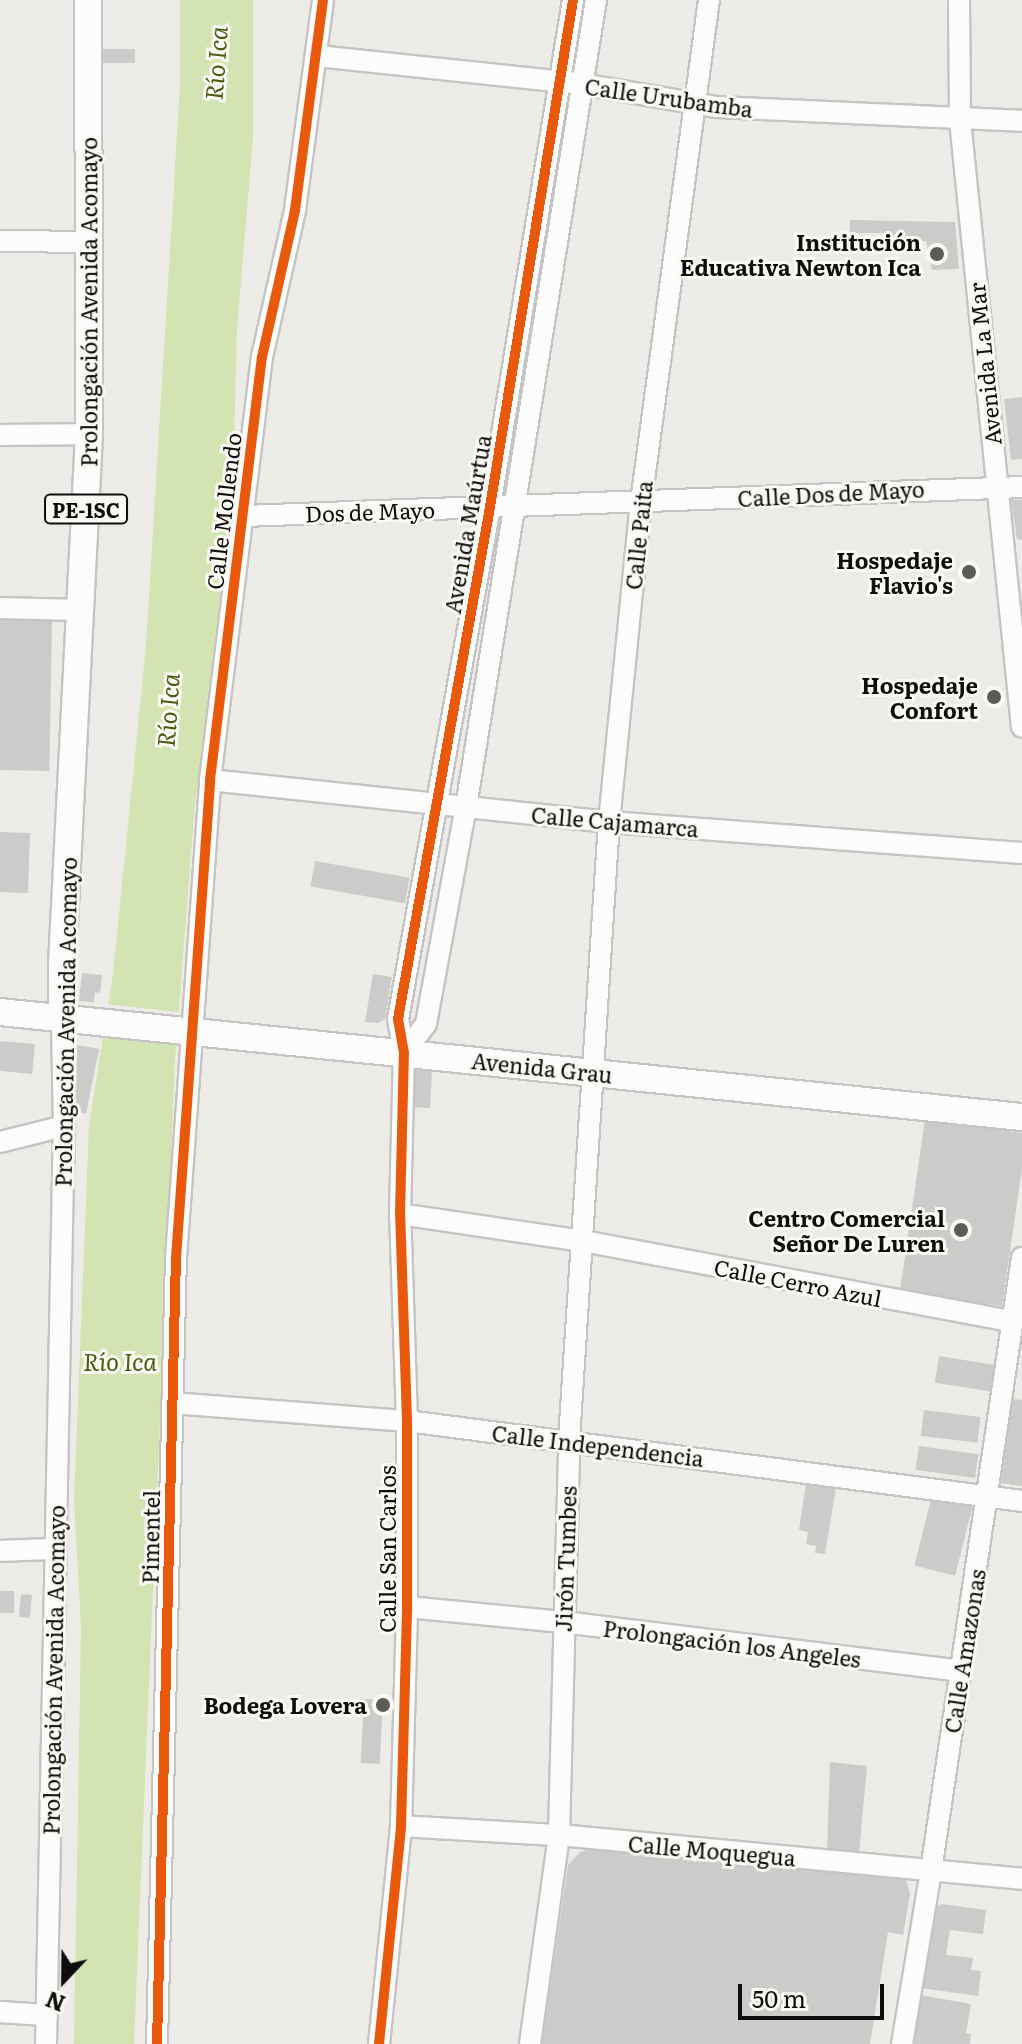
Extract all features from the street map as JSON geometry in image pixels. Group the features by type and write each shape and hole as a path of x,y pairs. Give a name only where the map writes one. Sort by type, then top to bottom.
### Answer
{"main road":[{"name":"Prolongación Avenida Acomayo","path":"62,1018 62,964 89,434 88,0"},
{"name":"Avenida Grau","path":"0,1012 1022,1117"}],"street":[{"name":"Calle Mollendo","path":"186,1030 210,780 262,357 295,210 323,0"},
{"name":"Avenida Maúrtua","path":"404,1053 398,1019 490,507 573,0"},
{"name":"Avenida Maúrtua","path":"404,1053 426,1024 466,807 596,0"},
{"name":"Calle Paita","path":"595,1073 609,822 641,502 709,0"},
{"name":"Avenida La Mar","path":"959,0 960,120 1022,727"},
{"name":"Calle Urubamba","path":"317,56 582,84 696,105 1022,121"},
{"path":"0,241 89,242"},
{"path":"0,435 89,434"},
{"name":"Calle Dos de Mayo","path":"641,502 1022,487"},
{"name":"Dos de Mayo","path":"244,516 641,502"},
{"path":"0,608 81,610"},
{"name":"Calle Cajamarca","path":"210,780 609,822 1022,853"},
{"name":"Prolongación Avenida Acomayo","path":"46,2044 64,1126 62,1018"},
{"name":"Pimentel","path":"157,2044 176,1258 186,1030"},
{"name":"Calle San Carlos","path":"379,2044 401,1826 407,1607 407,1421 400,1214 404,1053"},
{"name":"Jirón Tumbes","path":"530,2044 559,1835 569,1440 595,1073"},
{"path":"0,1142 64,1126"},
{"name":"Calle Cerro Azul","path":"400,1214 583,1241 1014,1322"},
{"name":"Calle Amazonas","path":"902,2044 931,1871 1022,1258"},
{"name":"Calle Independencia","path":"172,1403 407,1421 1022,1501"},
{"path":"0,1551 55,1549"},
{"name":"Prolongación los Angeles","path":"407,1607 563,1622 960,1671"},
{"name":"Calle Moquegua","path":"401,1826 559,1835 1022,1879"},
{"path":"0,2012 47,2015"}],"water":[{"name":"Río Ica","path":"180,0 253,0 253,139 237,329 233,487 195,803 175,1059 134,2044 74,2044 81,1626 74,1500 89,1126 113,974 146,645 180,85"}],"pier":[{"path":"104,1004 180,1012 177,1036 101,1028"}],"building":[{"path":"102,49 135,49 135,63 102,63"},
{"path":"850,220 955,222 959,269 932,270 926,241 888,240 887,233 850,233"},
{"path":"1022,397 1022,459 1011,460 1004,399"},
{"path":"1011,499 1022,500 1022,540 1017,539"},
{"path":"0,618 52,619 49,771 0,770"},
{"path":"0,832 30,833 28,893 0,892"},
{"path":"315,861 410,878 405,903 310,887"},
{"path":"82,973 102,975 100,993 95,992 94,1002 79,1001"},
{"path":"373,974 392,977 385,1019 378,1023 365,1022"},
{"path":"0,1041 35,1044 32,1074 0,1071"},
{"path":"77,1045 99,1049 86,1114 73,1110"},
{"path":"410,1070 432,1071 430,1108 408,1107"},
{"name":"Centro Comercial Señor De Luren","path":"925,1119 1022,1133 1022,1169 1002,1306 900,1291"},
{"path":"939,1356 995,1365 991,1392 935,1383"},
{"path":"1013,1399 1022,1400 1022,1486 1001,1483"},
{"path":"924,1410 981,1417 977,1443 921,1436"},
{"path":"919,1446 978,1454 975,1478 916,1470"},
{"path":"807,1477 837,1482 825,1554 815,1553 816,1546 806,1544 808,1532 799,1530"},
{"path":"934,1487 975,1497 955,1576 914,1566"},
{"path":"0,1591 14,1591 14,1613 0,1613"},
{"path":"21,1594 32,1595 30,1618 19,1617"},
{"path":"364,1699 383,1700 380,1764 361,1763"},
{"path":"830,1762 867,1766 859,1854 827,1855"},
{"path":"590,1849 906,1879 910,1894 903,1935 888,1932 870,2044 542,2044 568,1865 580,1852"},
{"path":"942,1904 986,1910 983,1934 950,1930 946,1955 973,1958 971,1970 981,1971 978,1996 921,1988 933,1908"},
{"path":"920,1995 971,2004 966,2033 971,2034 970,2044 913,2044"}],"cycle path":[{"path":"157,2044 176,1258 210,780 262,357 295,210 323,0"},
{"path":"379,2044 401,1826 407,1607 407,1421 400,1214 404,1053 398,1019 490,507 573,0"}],"place":[{"name":"Institución Educativa Newton Ica","path":"937,254"},
{"name":"Hospedaje Flavio's","path":"969,572"},
{"name":"Hospedaje Confort","path":"994,697"},
{"name":"Centro Comercial Señor De Luren","path":"961,1230"},
{"name":"Bodega Lovera","path":"383,1705"}]}
